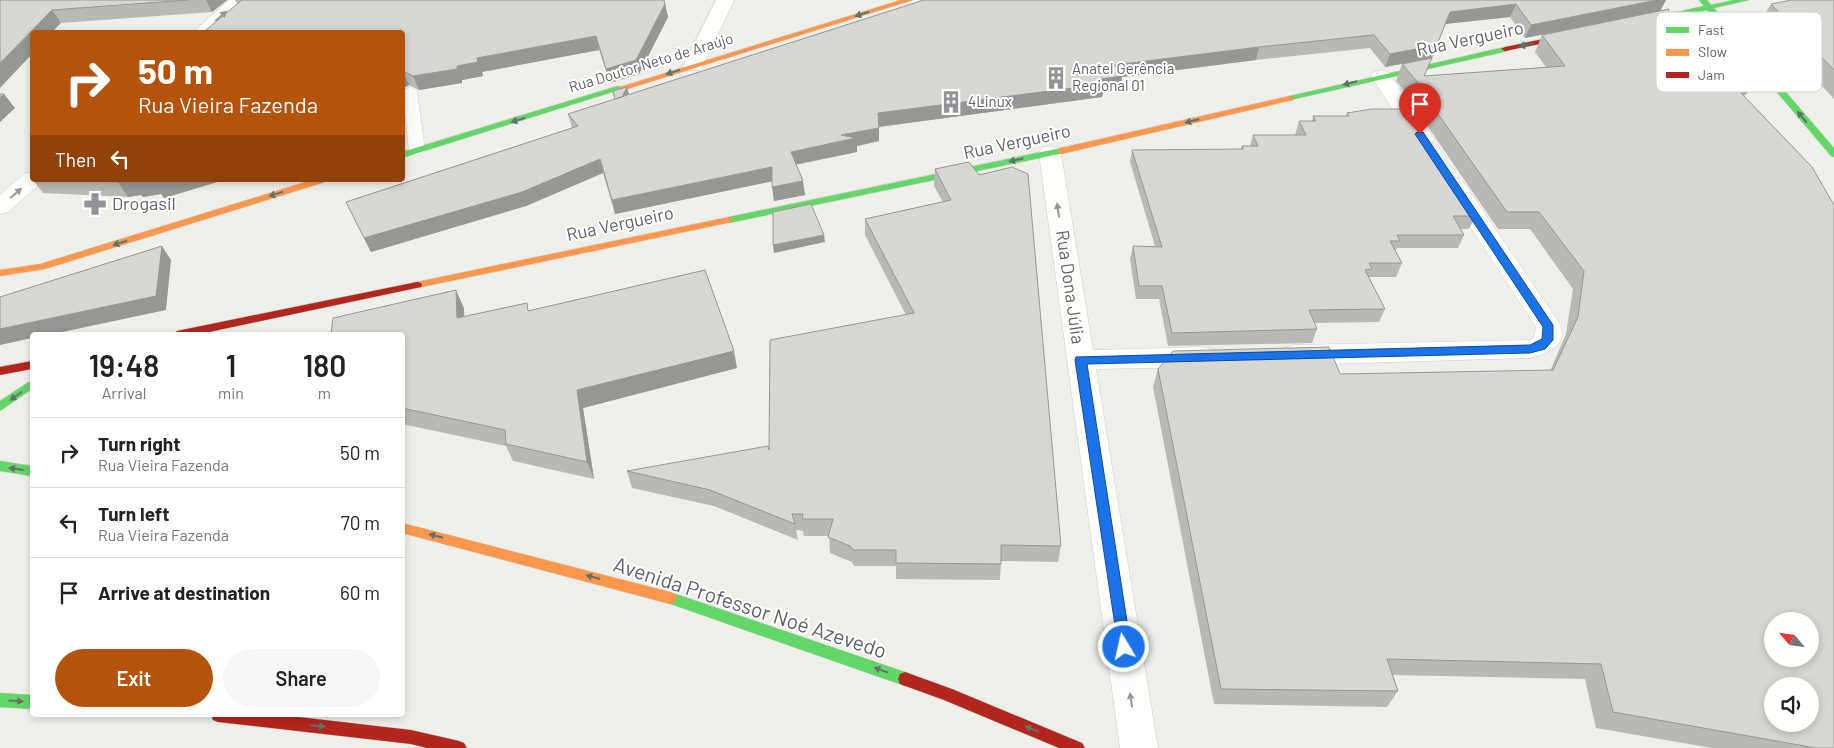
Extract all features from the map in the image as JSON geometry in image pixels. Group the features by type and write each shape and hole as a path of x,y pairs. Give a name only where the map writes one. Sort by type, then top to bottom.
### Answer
{"main road":[{"name":"Rua Doutor Neto de Araújo","path":"405,154 909,0"},
{"path":"1670,12 1705,3 1745,0"},
{"path":"1620,25 1656,16"},
{"name":"Rua Vergueiro","path":"191,332 1126,137 1380,76 1592,31"},
{"path":"1781,92 1834,154"},
{"path":"0,273 40,267 316,182"},
{"path":"0,371 30,365"},
{"path":"0,407 30,385"},
{"path":"0,466 30,471"},
{"name":"Avenida Professor Noé Azevedo","path":"405,529 676,599 947,694 1077,748"},
{"path":"0,700 30,702"},
{"path":"236,717 411,737 459,748"}],"street":[{"path":"204,30 240,0"},
{"path":"693,66 725,0"},
{"path":"1270,356 1530,349 1541,346 1547,340 1549,327 1380,76"},
{"name":"Rua Dona Júlia","path":"1050,152 1139,748"},
{"path":"0,207 30,181"},
{"path":"1080,360 1230,357"}],"lane":[{"path":"410,92 418,150"}],"building":[{"path":"0,0 188,0 52,10 32,30 30,30 30,32 0,63"},
{"path":"242,0 664,0 665,4 636,60 606,69 596,36 477,58 478,62 457,66 457,69 413,76 405,72 405,30 206,30"},
{"path":"924,0 1657,0 1531,25 1516,4 1450,12 1437,45 1390,54 1374,35 1259,47 1114,65 1122,76 1101,79 1104,84 878,113 879,128 841,135 856,138 791,152 803,181 772,187 772,167 612,200 600,159 522,192 364,238 346,202 578,126 568,114"},
{"path":"1792,0 1834,0 1834,70 1822,57 1822,12 1779,12 1771,4"},
{"path":"1669,9 1669,12 1656,12 1656,92 1746,92 1741,93 1812,167 1834,205 1834,748 1816,748 1613,712 1601,664 1387,659 1398,691 1221,689 1158,369 1173,351 1329,347 1340,374 1553,370 1578,317 1584,271 1539,212 1507,212 1431,104 1436,104 1402,64 1432,58 1424,76 1565,66 1542,35"},
{"path":"627,87 622,97 615,99 613,91"},
{"path":"1372,109 1404,109 1476,216 1453,216 1464,235 1397,235 1400,241 1390,241 1402,263 1369,263 1372,269 1365,270 1385,309 1309,310 1317,329 1172,333 1162,286 1139,286 1133,246 1162,247 1132,150 1243,149 1242,146 1258,146 1253,135 1306,135 1299,121 1316,121 1313,116 1349,116 1347,113"},
{"path":"969,162 979,175 1012,167 1028,174 1061,546 1001,545 1001,564 896,563 896,550 853,550 850,546 828,537 833,519 802,519 803,514 792,514 795,524 710,490 627,471 768,446 769,450 770,340 914,313 865,219 951,200 935,169"},
{"path":"811,204 824,235 773,245 773,212"},
{"path":"162,246 156,296 0,329 0,297"},
{"path":"705,270 734,351 577,390 587,462 506,444 505,430 405,409 405,332 331,332 333,318 456,290 457,318 527,303 528,311"}],"traffic: fast":[{"path":"1703,0 1713,12"},
{"path":"1686,12 1745,0"},
{"path":"1631,23 1656,18"},
{"path":"1290,98 1505,49"},
{"path":"405,154 621,88"},
{"path":"1781,92 1834,154"},
{"path":"729,220 1061,151"},
{"path":"0,407 30,385"},
{"path":"0,466 30,471"},
{"path":"670,598 905,679"},
{"path":"0,700 30,702"}],"traffic: slow":[{"path":"621,88 909,0"},
{"path":"1061,151 1290,98"},
{"path":"0,273 41,267 316,182"},
{"path":"417,285 729,220"},
{"path":"405,529 670,598"}],"traffic: jam":[{"path":"1505,49 1577,34"},
{"path":"191,332 417,285"},
{"path":"0,371 30,365"},
{"path":"905,679 947,694 1077,748"},
{"path":"236,717 411,737 459,748"}],"place":[{"name":"Anatel Gerência Regional 01","path":"1056,78"},
{"name":"4Linux","path":"951,102"},
{"name":"Drogasil","path":"95,204"}],"route":[{"path":"1124,647 1080,360 1530,349 1541,346 1547,340 1549,327 1420,134"}]}
